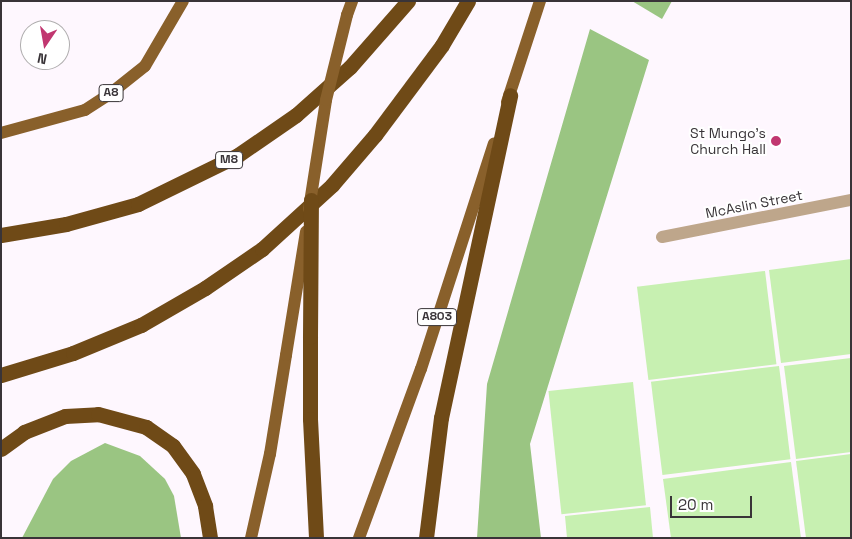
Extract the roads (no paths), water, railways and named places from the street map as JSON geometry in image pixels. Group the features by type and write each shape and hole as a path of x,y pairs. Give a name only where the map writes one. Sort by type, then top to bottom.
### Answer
{"highway":[{"name":"M8","path":"1,235 66,224 138,204 238,155 296,115 350,67 408,1"},
{"path":"1,374 73,353 140,325 205,288 262,249 332,185 376,135 442,46 468,1"},
{"path":"426,538 441,418 510,95"},
{"path":"310,200 310,419 316,538"},
{"path":"1,449 24,432 65,416 98,414 115,417 146,427 173,446 200,488 210,538"}],"main road":[{"name":"A8","path":"1,133 86,110 111,93 145,66 183,1"},
{"path":"251,538 270,454 326,100 352,1"},
{"name":"A803","path":"359,538 420,369 540,1"}],"street":[{"name":"McAslin Street","path":"662,236 851,200"}],"place":[{"name":"St Mungo's Church Hall","path":"776,141"}]}
